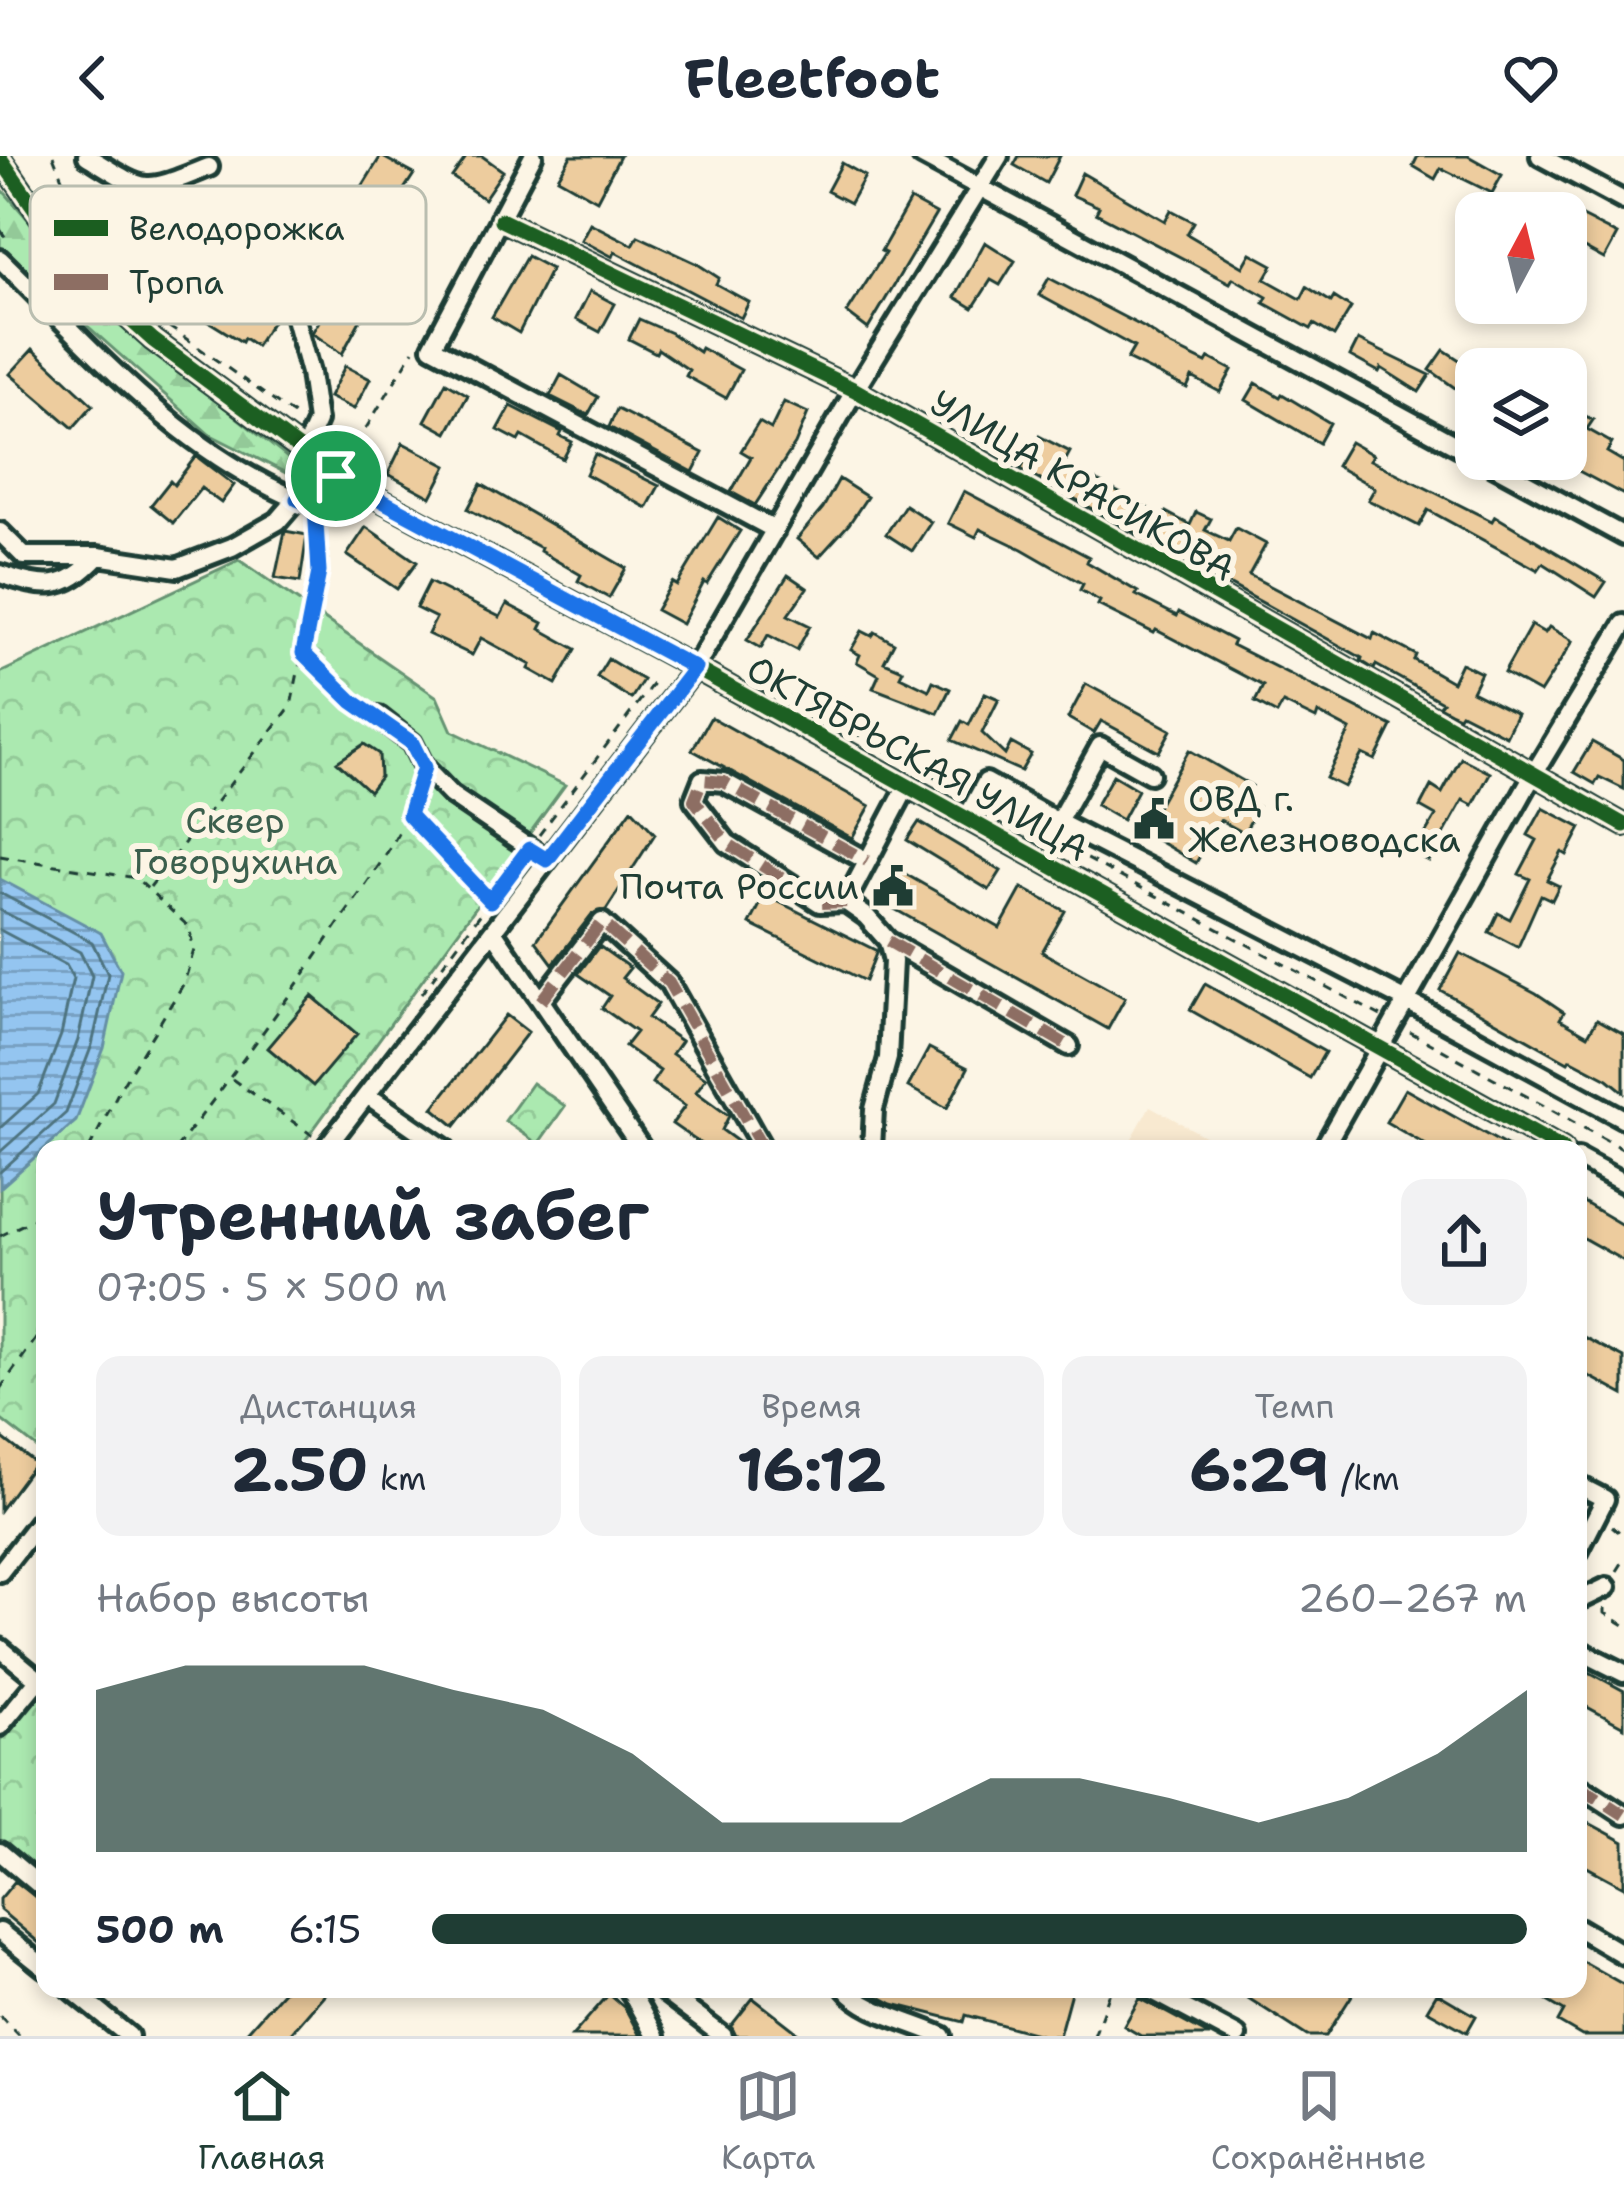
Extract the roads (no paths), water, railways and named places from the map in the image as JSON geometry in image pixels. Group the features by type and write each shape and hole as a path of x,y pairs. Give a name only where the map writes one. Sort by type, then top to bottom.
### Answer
{"street":[{"path":"87,156 142,186"},
{"path":"533,156 432,347 775,530"},
{"path":"922,156 1455,444"},
{"path":"323,1140 367,1095 695,668 999,156"},
{"path":"1540,156 1624,201"},
{"name":"ОКТЯБРЬСКАЯ УЛИЦА","path":"0,158 30,194"},
{"path":"161,186 209,167"},
{"name":"УЛИЦА КРАСИКОВА","path":"501,220 856,390 1624,825"},
{"path":"0,259 30,289"},
{"path":"66,324 193,439 297,499"},
{"name":"ОКТЯБРЬСКАЯ УЛИЦА","path":"139,324 153,340 336,476 695,668 1546,1140"},
{"path":"297,324 317,421 303,452"},
{"path":"0,532 24,556 98,556 178,568 248,538 278,520 297,499 336,476"},
{"path":"1521,480 1624,536"},
{"path":"0,574 44,585 63,584 78,577 98,556"},
{"path":"1328,1140 1533,775 1624,624"},
{"path":"379,717 412,743 424,767 452,795 547,860"},
{"path":"1058,822 1100,746 1150,774"},
{"path":"867,861 724,782 702,780 696,789 694,800 727,843 820,903 846,902 895,941 1066,1039"},
{"path":"966,819 986,782 1624,1119"},
{"path":"846,902 907,786"},
{"path":"541,1001 602,922 669,982 759,1140"},
{"path":"493,931 636,1140"},
{"path":"872,1140 874,1109 888,1058 895,941"},
{"path":"367,1095 432,1140"},
{"path":"1587,1163 1624,1183"},
{"path":"1587,1490 1605,1499 1587,1534"},
{"path":"0,1572 36,1521"},
{"path":"28,1536 36,1543"},
{"path":"0,1538 16,1552"},
{"path":"1587,1597 1607,1587"},
{"path":"0,1648 36,1678"},
{"path":"1587,1654 1624,1673"},
{"path":"0,1726 36,1689"},
{"path":"1587,1791 1624,1815"},
{"path":"0,1852 36,1882"},
{"path":"0,1932 36,1961"},
{"path":"1587,1933 1624,1955"},
{"path":"82,1998 129,2036"},
{"path":"634,1998 655,2036"},
{"path":"673,1998 723,2036"},
{"path":"853,1998 942,2036"},
{"path":"1166,1998 1237,2036"}],"water":[{"path":"0,879 101,933 121,971 104,1048 76,1121 54,1140 36,1140 36,1156 0,1188"}],"place":[{"name":"ОВД г. Железноводска","path":"1154,819"},
{"name":"Почта России","path":"893,886"}],"park label":[{"name":"Сквер Говорухина","path":"235,840"}]}
